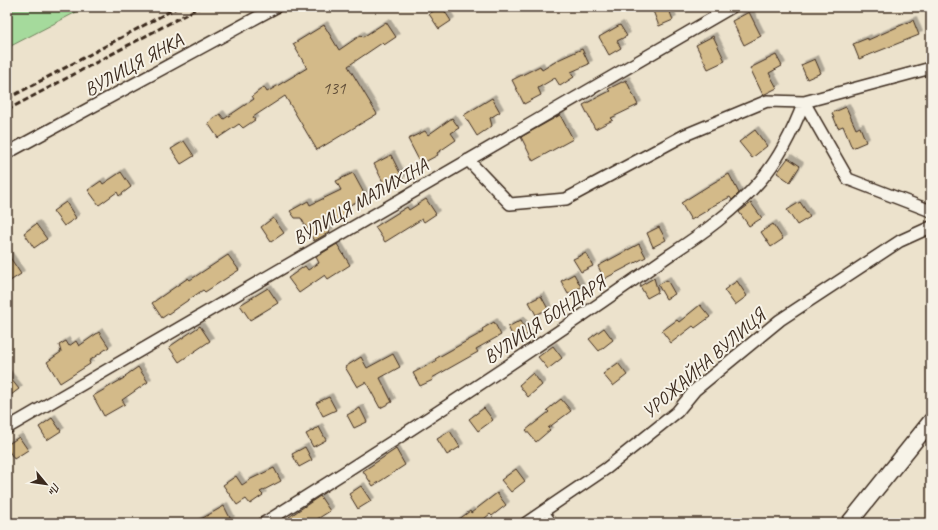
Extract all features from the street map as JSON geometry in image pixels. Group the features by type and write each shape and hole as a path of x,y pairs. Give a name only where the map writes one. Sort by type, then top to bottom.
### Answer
{"street":[{"name":"ВУЛИЦЯ ЯНКА","path":"7,153 276,7"},
{"name":"ВУЛИЦЯ МАЛИХІНА","path":"7,428 732,7"},
{"path":"468,160 510,204 566,199 685,135 767,102 804,102 931,68"},
{"path":"804,102 848,180 931,211"},
{"name":"ВУЛИЦЯ БОНДАРЯ","path":"264,523 529,352 725,216 760,181 779,155 793,129 804,102"},
{"name":"УРОЖАЙНА ВУЛИЦЯ","path":"526,523 544,509 607,468 677,412 695,390 780,320 900,241 931,227"},
{"path":"849,523 931,421"}],"lane":[{"path":"544,509 554,523"}],"green space":[{"path":"7,7 86,7 7,48"}],"building":[{"path":"442,7 451,21 439,29 429,14"},
{"path":"663,7 668,7 673,20 659,26 653,11"},
{"path":"749,12 761,36 744,45 732,21"},
{"path":"913,20 919,35 859,59 853,44 868,38 868,40"},
{"path":"386,22 396,37 384,45 382,43 348,66 377,114 317,150 285,96 253,117 255,120 243,128 239,124 218,138 208,123 220,114 224,119 254,99 252,96 264,87 267,92 307,68 293,44 324,25 339,50 361,35 363,37"},
{"path":"620,25 627,36 617,41 621,48 609,55 599,37"},
{"path":"713,36 725,61 708,69 696,45"},
{"path":"582,49 589,64 571,72 574,77 560,86 555,78 538,88 541,95 524,104 512,80 540,66 542,70 560,59"},
{"path":"776,55 782,66 769,73 777,88 763,95 750,68"},
{"path":"815,59 821,73 807,79 801,65"},
{"path":"626,80 638,105 611,118 613,120 595,129 583,105 610,91 608,89"},
{"path":"492,98 500,112 490,118 492,126 477,136 464,115"},
{"path":"846,107 856,129 860,127 866,142 852,148 843,126 838,128 832,113"},
{"path":"560,115 573,139 533,161 521,137"},
{"path":"452,118 459,128 451,133 456,140 437,153 438,155 421,164 408,139 425,131 428,135"},
{"path":"755,130 767,146 752,158 739,142"},
{"path":"184,141 194,156 181,164 171,149"},
{"path":"391,155 403,179 386,188 374,164"},
{"path":"788,158 800,166 790,182 777,173"},
{"path":"121,172 131,187 119,196 117,192 99,205 88,190 101,181 103,184"},
{"path":"353,173 366,197 344,208 348,216 327,227 330,232 314,241 301,218 295,218 290,211 308,201 310,205 341,190 336,181"},
{"path":"729,174 739,193 732,200 730,197 707,209 708,210 691,220 681,203"},
{"path":"426,199 436,214 424,222 422,219 385,242 375,227 407,207 409,210"},
{"path":"66,202 76,218 64,226 53,211"},
{"path":"800,202 810,217 797,225 787,210"},
{"path":"751,203 762,218 749,226 739,212"},
{"path":"273,218 284,233 271,242 261,227"},
{"path":"36,224 47,239 34,248 24,233"},
{"path":"773,224 783,239 771,247 761,232"},
{"path":"659,227 666,240 653,247 647,233"},
{"path":"337,244 350,265 328,279 325,275 299,293 288,278 305,266 308,270 319,263 316,257"},
{"path":"639,244 646,257 604,279 598,266"},
{"path":"7,253 21,274 7,283"},
{"path":"586,253 593,266 581,272 573,259"},
{"path":"228,255 239,270 205,292 203,290 162,318 152,303 188,278 190,280"},
{"path":"574,274 581,287 568,294 561,281"},
{"path":"654,278 658,292 647,298 640,286"},
{"path":"667,280 675,294 666,299 658,285"},
{"path":"737,281 747,296 735,305 724,290"},
{"path":"268,288 278,303 250,320 240,305"},
{"path":"541,296 548,309 536,315 529,302"},
{"path":"700,305 710,317 695,328 693,326 671,343 662,331 677,320 679,322"},
{"path":"521,320 528,334 515,340 508,327"},
{"path":"494,322 501,335 476,349 478,352 432,378 433,380 420,386 413,373 436,361 435,359 483,332 482,329"},
{"path":"200,326 210,341 179,362 169,347"},
{"path":"604,328 613,340 599,351 589,339"},
{"path":"99,332 109,347 89,361 90,364 60,383 47,362 61,352 59,345 66,341 69,346 76,341 79,346"},
{"path":"553,346 562,358 548,369 538,357"},
{"path":"393,354 400,367 380,378 392,402 380,408 366,382 357,387 345,367 361,357 367,368"},
{"path":"618,363 627,375 613,386 603,374"},
{"path":"138,367 148,382 122,400 125,404 104,416 93,396 126,377 125,376"},
{"path":"533,373 542,385 528,397 519,385"},
{"path":"7,374 19,389 7,398"},
{"path":"329,397 336,410 323,416 316,403"},
{"path":"561,399 571,411 548,428 550,430 536,442 526,430 549,412 547,410"},
{"path":"360,408 367,422 354,428 347,415"},
{"path":"484,408 493,420 478,431 469,419"},
{"path":"52,418 61,431 47,440 39,427"},
{"path":"319,427 326,440 313,447 306,434"},
{"path":"450,431 460,447 447,455 437,439"},
{"path":"19,437 28,450 14,459 7,448 7,445"},
{"path":"305,447 312,460 299,467 292,454"},
{"path":"396,449 405,465 373,486 363,471"},
{"path":"274,468 281,481 260,492 263,495 250,504 246,499 237,505 223,485 236,476 242,485"},
{"path":"516,469 525,481 511,492 501,480"},
{"path":"361,486 371,501 358,509 349,494"},
{"path":"497,493 506,505 492,516 490,514 479,523 454,523 470,511 471,513"},
{"path":"320,496 330,511 311,523 293,523 289,517"},
{"path":"224,506 231,520 225,523 194,523"}],"railway":[{"path":"7,99 178,7"},
{"path":"7,110 200,7"}]}
